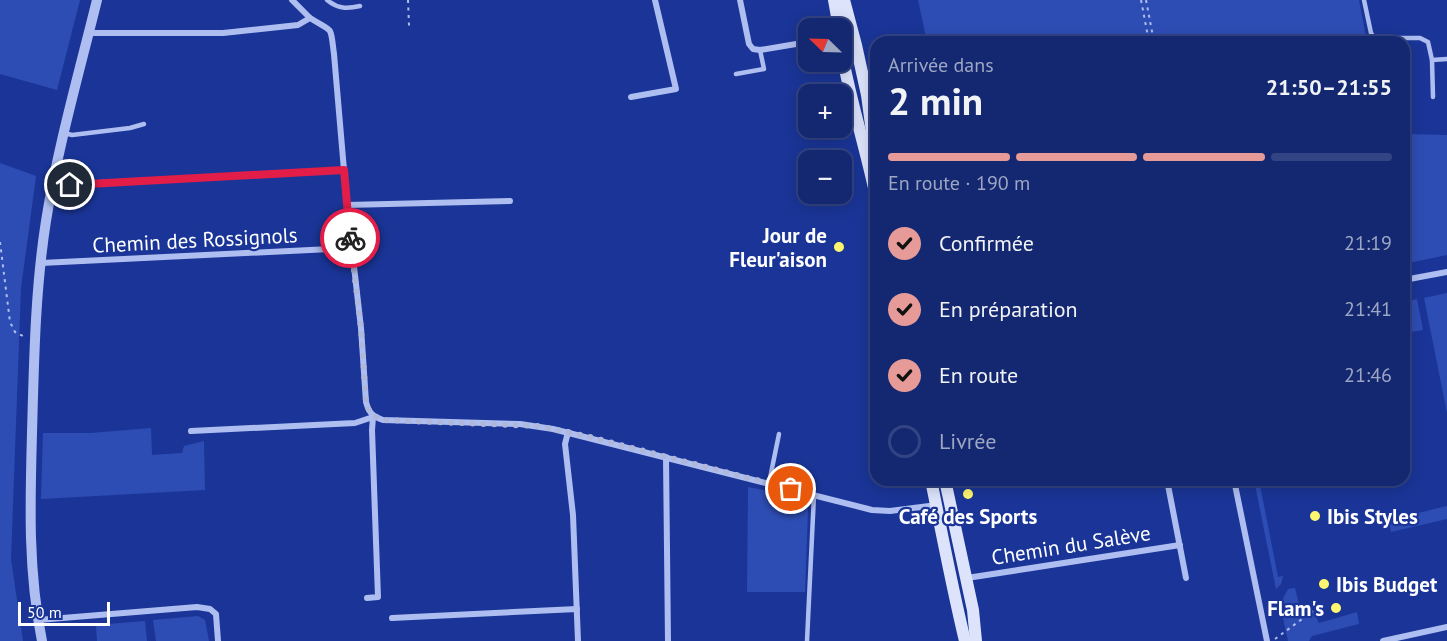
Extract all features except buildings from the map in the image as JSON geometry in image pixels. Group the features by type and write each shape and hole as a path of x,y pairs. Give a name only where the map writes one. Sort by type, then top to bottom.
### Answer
{"main road":[{"path":"834,0 837,18"},
{"path":"844,0 868,86 870,105"},
{"path":"852,60 860,61"},
{"path":"852,89 868,86"},
{"path":"852,100 870,170"},
{"path":"932,486 950,582 965,641"},
{"path":"946,486 967,578 976,641"},
{"path":"936,505 949,502"},
{"path":"950,582 967,578"},
{"path":"955,604 971,600"}],"street":[{"path":"42,641 34,595 30,538 35,336 40,263 52,184 97,0"},
{"path":"292,0 310,18 328,26 331,32 346,205 361,328 366,402 373,417 383,420 520,424 568,432 881,511 936,505"},
{"path":"631,97 675,89 655,0"},
{"path":"740,0 749,44 753,49 760,50 798,44"},
{"path":"89,33 223,33 298,25 310,18"},
{"path":"52,184 344,170"},
{"path":"346,205 510,201"},
{"name":"Chemin des Rossignols","path":"40,263 351,248"},
{"path":"1410,279 1447,272"},
{"path":"191,431 355,423 373,417"},
{"path":"367,598 378,597 373,417"},
{"path":"568,432 565,444 573,515 578,641"},
{"path":"666,457 668,641"},
{"path":"1168,486 1186,578"},
{"path":"1235,486 1267,641"},
{"name":"Chemin du Salève","path":"967,578 1180,545"},
{"path":"38,620 204,608 216,614 218,641"},
{"path":"392,618 577,609"},
{"path":"1383,641 1447,627"}],"lane":[{"path":"327,0 333,5 346,9 360,6"},
{"path":"1364,0 1373,36"},
{"path":"1410,39 1424,39 1428,42 1432,60 1433,97"},
{"path":"736,74 764,69 760,50"},
{"path":"1432,60 1447,59"},
{"path":"64,133 72,135 130,128 144,124"},
{"path":"769,483 779,435"},
{"path":"807,641 814,495"}],"path":[{"path":"408,0 409,26"},
{"path":"1141,0 1148,36"},
{"path":"1146,0 1153,36"},
{"path":"0,242 10,322 15,332 20,335 35,336"},
{"path":"1273,641 1313,611"}],"shaded area":[{"path":"0,0 80,0 57,90 0,74"},
{"path":"918,0 1359,0 1366,36 926,36"},
{"path":"1410,134 1447,135 1447,255 1410,263"},
{"path":"0,163 36,176 21,288 11,559 23,641 0,641"},
{"path":"1447,293 1447,413 1424,298"},
{"path":"1417,299 1423,330 1410,332 1410,301"},
{"path":"151,428 152,455 182,453 184,446 204,441 205,490 41,499 43,433 91,433"},
{"path":"1255,486 1260,486 1278,577 1283,576 1281,584 1276,589"},
{"path":"748,487 801,497 808,509 805,592 747,592"},
{"path":"1447,506 1447,519 1391,532 1389,520"},
{"path":"1295,588 1299,604 1309,603 1319,623 1357,612 1359,624 1312,636 1309,641 1288,641 1280,604 1288,589"},
{"path":"198,616 205,620 209,641 156,641 153,620"},
{"path":"145,621 147,641 97,641 96,625"}],"way so far":[{"path":"350,238 361,328 366,402 373,417 383,420 538,426 590,437 791,489"}],"place":[{"name":"Jour de Fleur'aison","path":"839,247"},
{"name":"Café des Sports","path":"968,494"},
{"name":"Ibis Styles","path":"1315,516"},
{"name":"Ibis Budget","path":"1324,584"},
{"name":"Flam's","path":"1336,608"}],"route":[{"path":"70,185 344,170 350,238"}]}
